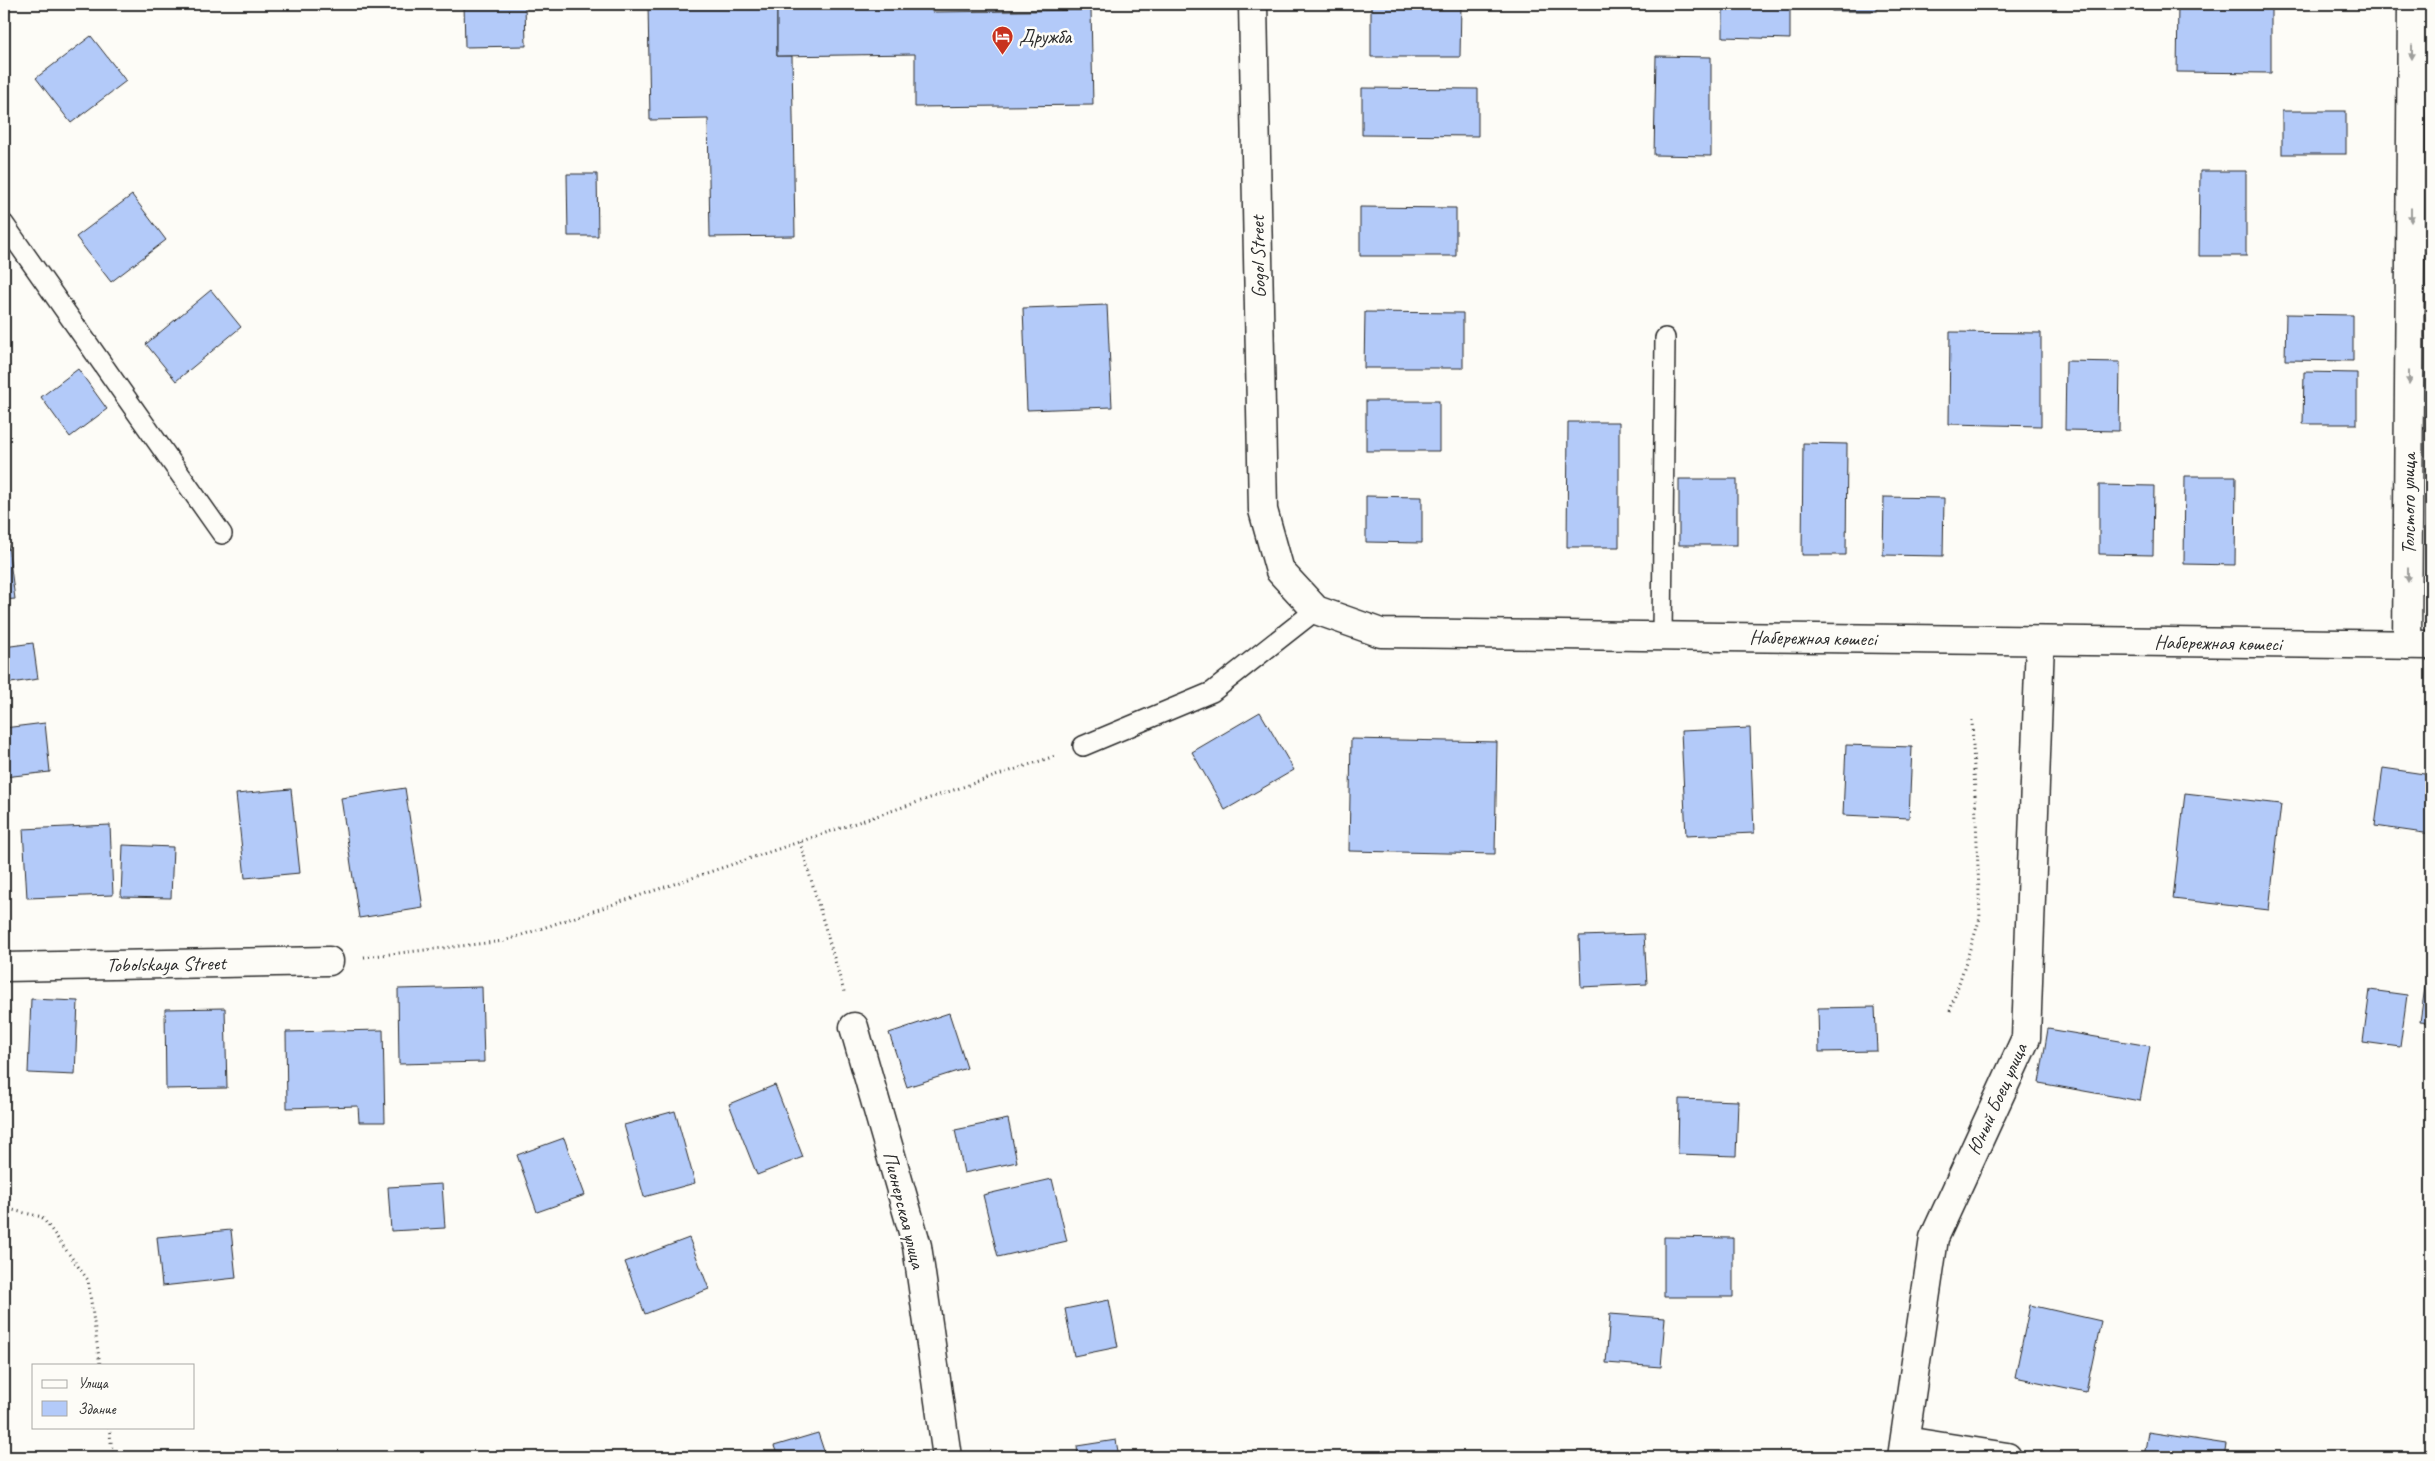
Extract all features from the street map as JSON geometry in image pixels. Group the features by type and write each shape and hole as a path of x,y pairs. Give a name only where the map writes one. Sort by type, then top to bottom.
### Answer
{"street":[{"name":"Gogol Street","path":"1253,4 1263,510"},
{"name":"Толстого улица","path":"2412,4 2419,645"},
{"name":"Набережная көшесі","path":"1263,510 1280,571 1316,610 1381,633 2419,645"},
{"name":"Юный Боец улица","path":"1903,1449 1934,1238 2026,1038 2040,641"},
{"name":"Tobolskaya Street","path":"4,967 329,961"},
{"name":"Пионерская улица","path":"854,1027 917,1246 947,1457"},
{"path":"1903,1449 2007,1457"}],"lane":[{"path":"4,224 222,534"},
{"path":"1662,636 1665,338"},
{"path":"1083,746 1212,692 1316,610"}],"path":[{"path":"1950,1011 1980,918 1972,720"},
{"path":"329,961 504,940 1083,746"},
{"path":"800,842 854,1027"},
{"path":"4,1208 42,1217 88,1280 100,1364"},
{"path":"109,1428 113,1457"}],"building":[{"path":"464,4 525,4 526,46 465,47"},
{"path":"648,4 777,4 777,56 792,56 795,236 710,237 708,119 650,120"},
{"name":"Дружба","path":"777,4 932,4 932,12 1091,10 1093,105 915,107 915,54 777,56"},
{"path":"1371,4 1461,4 1460,57 1371,57"},
{"path":"1723,4 1790,4 1790,39 1723,37"},
{"path":"1832,4 1877,4 1877,11 1832,11"},
{"path":"2178,4 2271,4 2271,73 2177,72"},
{"path":"91,36 126,81 71,123 36,78"},
{"path":"1656,56 1711,57 1711,156 1654,155"},
{"path":"1362,88 1478,89 1478,136 1362,135"},
{"path":"2282,111 2346,111 2346,154 2282,154"},
{"path":"2200,171 2246,171 2246,256 2199,256"},
{"path":"567,174 597,174 598,236 568,236"},
{"path":"132,195 166,240 111,282 76,237"},
{"path":"1360,207 1456,208 1456,256 1360,256"},
{"path":"211,290 241,327 176,381 146,344"},
{"path":"1107,305 1112,407 1027,410 1023,308"},
{"path":"1365,312 1463,313 1463,368 1364,368"},
{"path":"2286,314 2353,315 2353,361 2285,360"},
{"path":"1950,332 2041,333 2041,426 1949,424"},
{"path":"2066,361 2120,362 2119,431 2065,430"},
{"path":"78,369 107,409 70,437 41,397"},
{"path":"2304,372 2357,373 2357,424 2303,424"},
{"path":"1366,401 1439,401 1439,451 1366,451"},
{"path":"1568,422 1619,422 1619,547 1567,547"},
{"path":"1803,443 1847,444 1846,555 1802,555"},
{"path":"2185,476 2236,476 2235,565 2184,564"},
{"path":"1679,479 1737,479 1737,545 1679,545"},
{"path":"2099,485 2154,486 2153,555 2099,554"},
{"path":"1366,496 1422,497 1422,543 1366,542"},
{"path":"1884,497 1944,498 1943,556 1883,555"},
{"path":"4,515 15,599 4,600"},
{"path":"33,643 38,679 4,684 4,647"},
{"path":"1260,712 1294,770 1225,810 1192,752"},
{"path":"45,723 50,772 4,777 4,728"},
{"path":"1750,728 1754,833 1686,836 1681,731"},
{"path":"1351,739 1497,742 1495,854 1349,851"},
{"path":"1846,745 1912,747 1909,818 1843,815"},
{"path":"2383,768 2431,775 2431,834 2375,826"},
{"path":"405,788 423,908 359,918 341,798"},
{"path":"291,789 300,873 245,878 236,794"},
{"path":"2185,793 2281,804 2269,910 2173,899"},
{"path":"110,825 113,895 27,898 23,829"},
{"path":"123,845 173,847 171,898 121,897"},
{"path":"1644,934 1647,984 1581,987 1579,936"},
{"path":"482,987 484,1062 399,1064 398,989"},
{"path":"2425,987 2431,988 2431,1023 2420,1022"},
{"path":"2370,990 2407,995 2400,1047 2363,1042"},
{"path":"31,999 78,1001 75,1075 28,1073"},
{"path":"1875,1007 1877,1051 1819,1052 1818,1008"},
{"path":"225,1008 227,1088 166,1089 165,1009"},
{"path":"949,1013 967,1068 907,1087 889,1033"},
{"path":"2048,1029 2150,1046 2140,1101 2039,1083"},
{"path":"383,1030 385,1122 359,1122 358,1106 287,1108 286,1032"},
{"path":"775,1085 803,1157 757,1175 729,1104"},
{"path":"1679,1099 1738,1101 1736,1156 1678,1154"},
{"path":"675,1111 695,1183 644,1197 624,1125"},
{"path":"1008,1119 1017,1162 964,1173 955,1130"},
{"path":"564,1138 585,1195 537,1212 517,1155"},
{"path":"1052,1179 1067,1241 998,1257 983,1195"},
{"path":"442,1184 445,1228 391,1231 388,1187"},
{"path":"231,1230 236,1278 162,1286 157,1237"},
{"path":"1664,1237 1733,1238 1733,1297 1664,1297"},
{"path":"689,1238 709,1289 645,1314 625,1262"},
{"path":"1109,1300 1118,1347 1074,1356 1065,1309"},
{"path":"2030,1305 2101,1321 2086,1392 2015,1377"},
{"path":"1610,1314 1665,1318 1661,1367 1606,1363"},
{"path":"2148,1432 2226,1444 2224,1457 2144,1457"},
{"path":"818,1433 826,1457 778,1457 774,1446"},
{"path":"1116,1440 1119,1457 1078,1457 1077,1446"}],"place":[{"name":"Дружба","path":"1003,55"}]}
